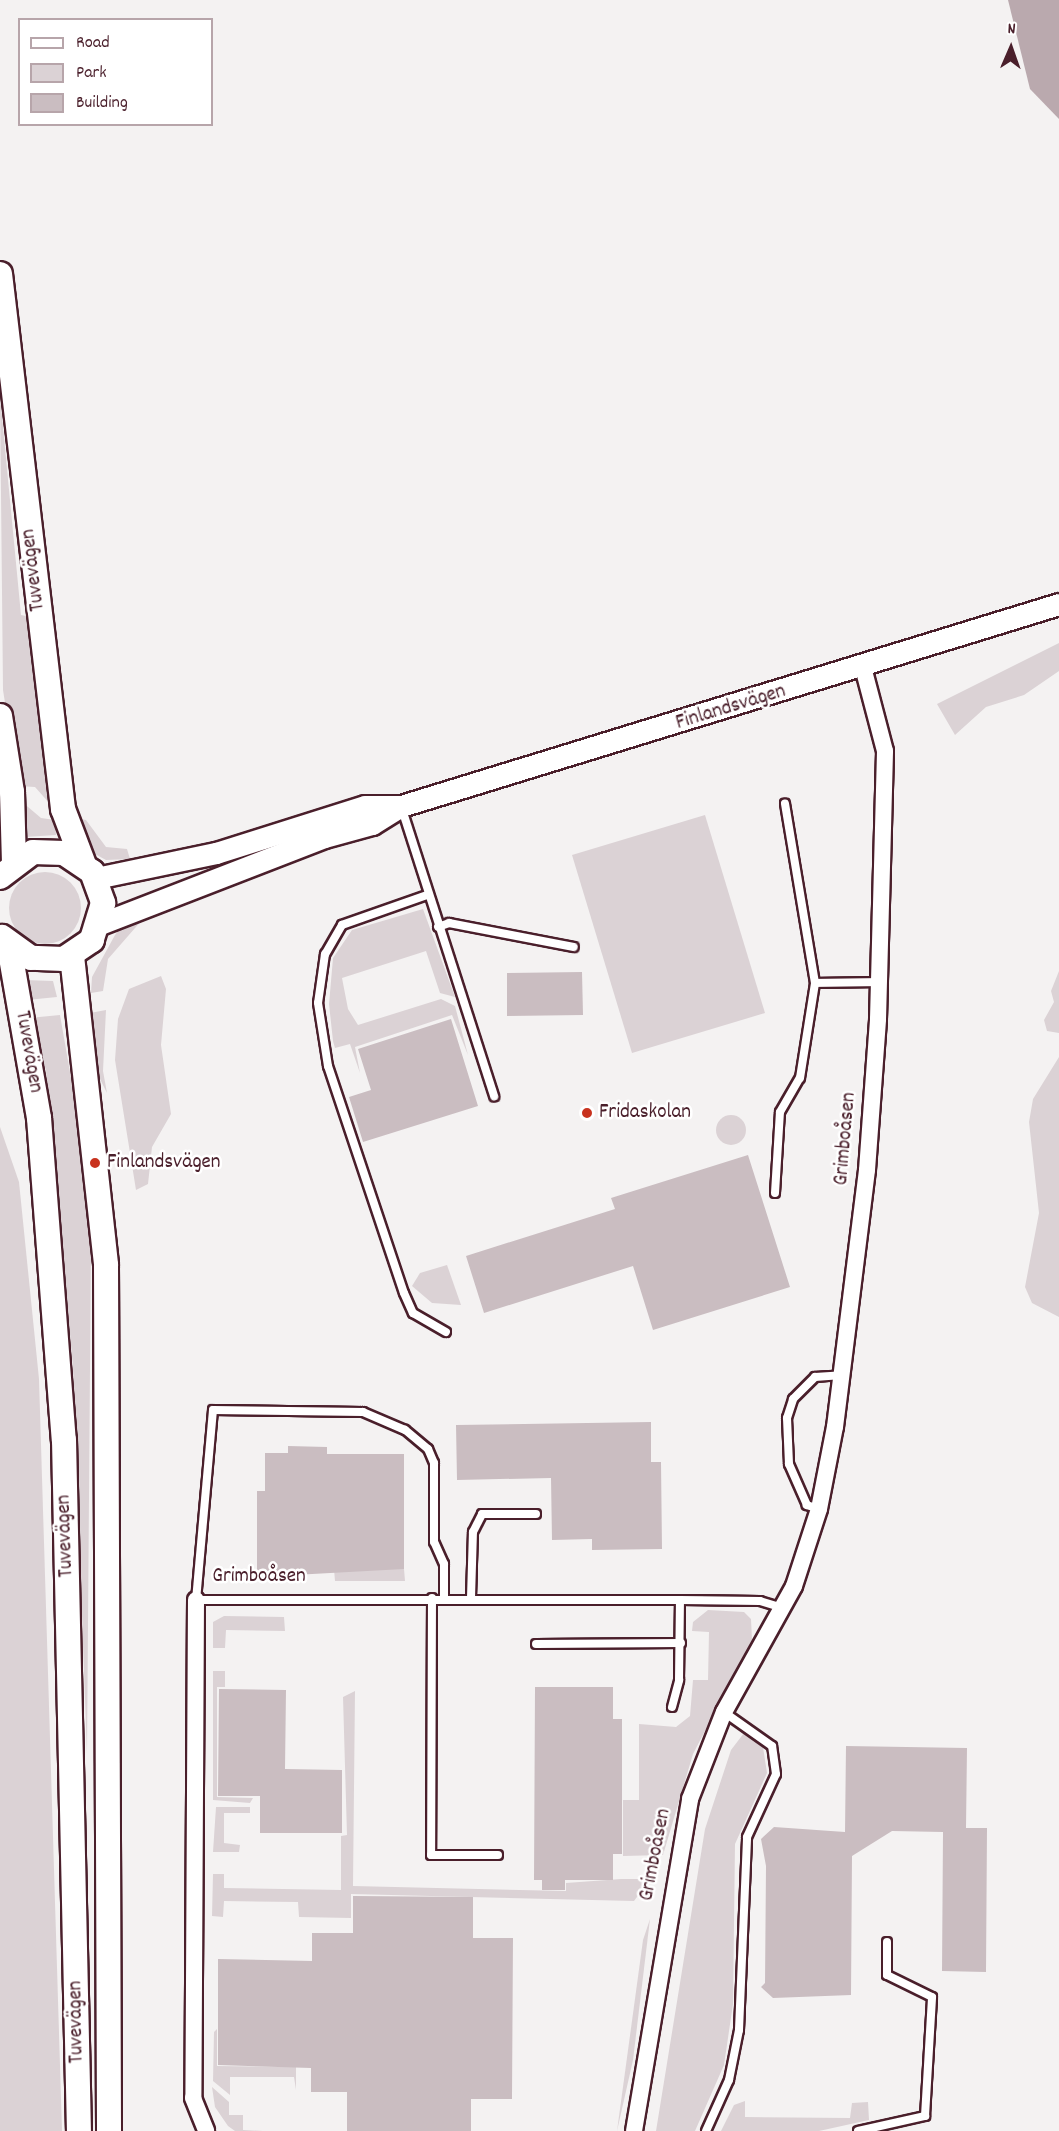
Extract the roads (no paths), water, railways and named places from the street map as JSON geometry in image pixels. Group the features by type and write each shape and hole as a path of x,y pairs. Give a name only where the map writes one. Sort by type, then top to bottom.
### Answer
{"main road":[{"name":"Tuvevägen","path":"0,274 63,809 103,903 100,924"},
{"path":"0,716 12,792 5,869 53,850 89,870"},
{"path":"72,956 100,924"},
{"name":"Tuvevägen","path":"5,940 39,960 72,956 106,1265 109,2131"},
{"name":"Tuvevägen","path":"5,940 39,1118 64,1440 79,2131"}],"street":[{"name":"Finlandsvägen","path":"100,924 324,837 372,824 401,806 863,667 1059,604"},
{"name":"Grimboåsen","path":"634,2131 680,1838 724,1712 784,1608 819,1509 842,1375 867,1170 879,982 885,751 863,667"},
{"name":"Finlandsvägen","path":"89,870 216,853 365,806 401,806"},
{"name":"Grimboåsen","path":"196,1600 193,2098 206,2131"}],"lane":[{"path":"776,1193 780,1112 800,1078 815,983 785,803"},
{"path":"401,806 427,895 494,1096"},
{"path":"427,895 342,925 325,954 318,1003 328,1066 404,1293 413,1312 446,1332"},
{"path":"438,927 449,923 574,946"},
{"path":"815,983 879,982"},
{"path":"819,1509 807,1505 789,1464 787,1418 793,1399 815,1377 842,1375"},
{"path":"196,1600 213,1410 363,1412 412,1436 434,1462 434,1542 444,1564 444,1598"},
{"path":"471,1598 473,1532 482,1514 536,1514"},
{"path":"432,1598 431,1855 498,1855"},
{"path":"672,1707 681,1643 681,1599"},
{"name":"Grimboåsen","path":"196,1600 681,1599 760,1601 784,1608"},
{"path":"536,1644 681,1643"},
{"path":"706,2131 729,2080 739,2030 747,1837 776,1774 772,1746 724,1712"},
{"path":"858,2131 925,2116 932,1997 887,1975 887,1942"}],"place":[{"name":"Fridaskolan","path":"587,1113"},
{"name":"Finlandsvägen","path":"95,1163"}]}
